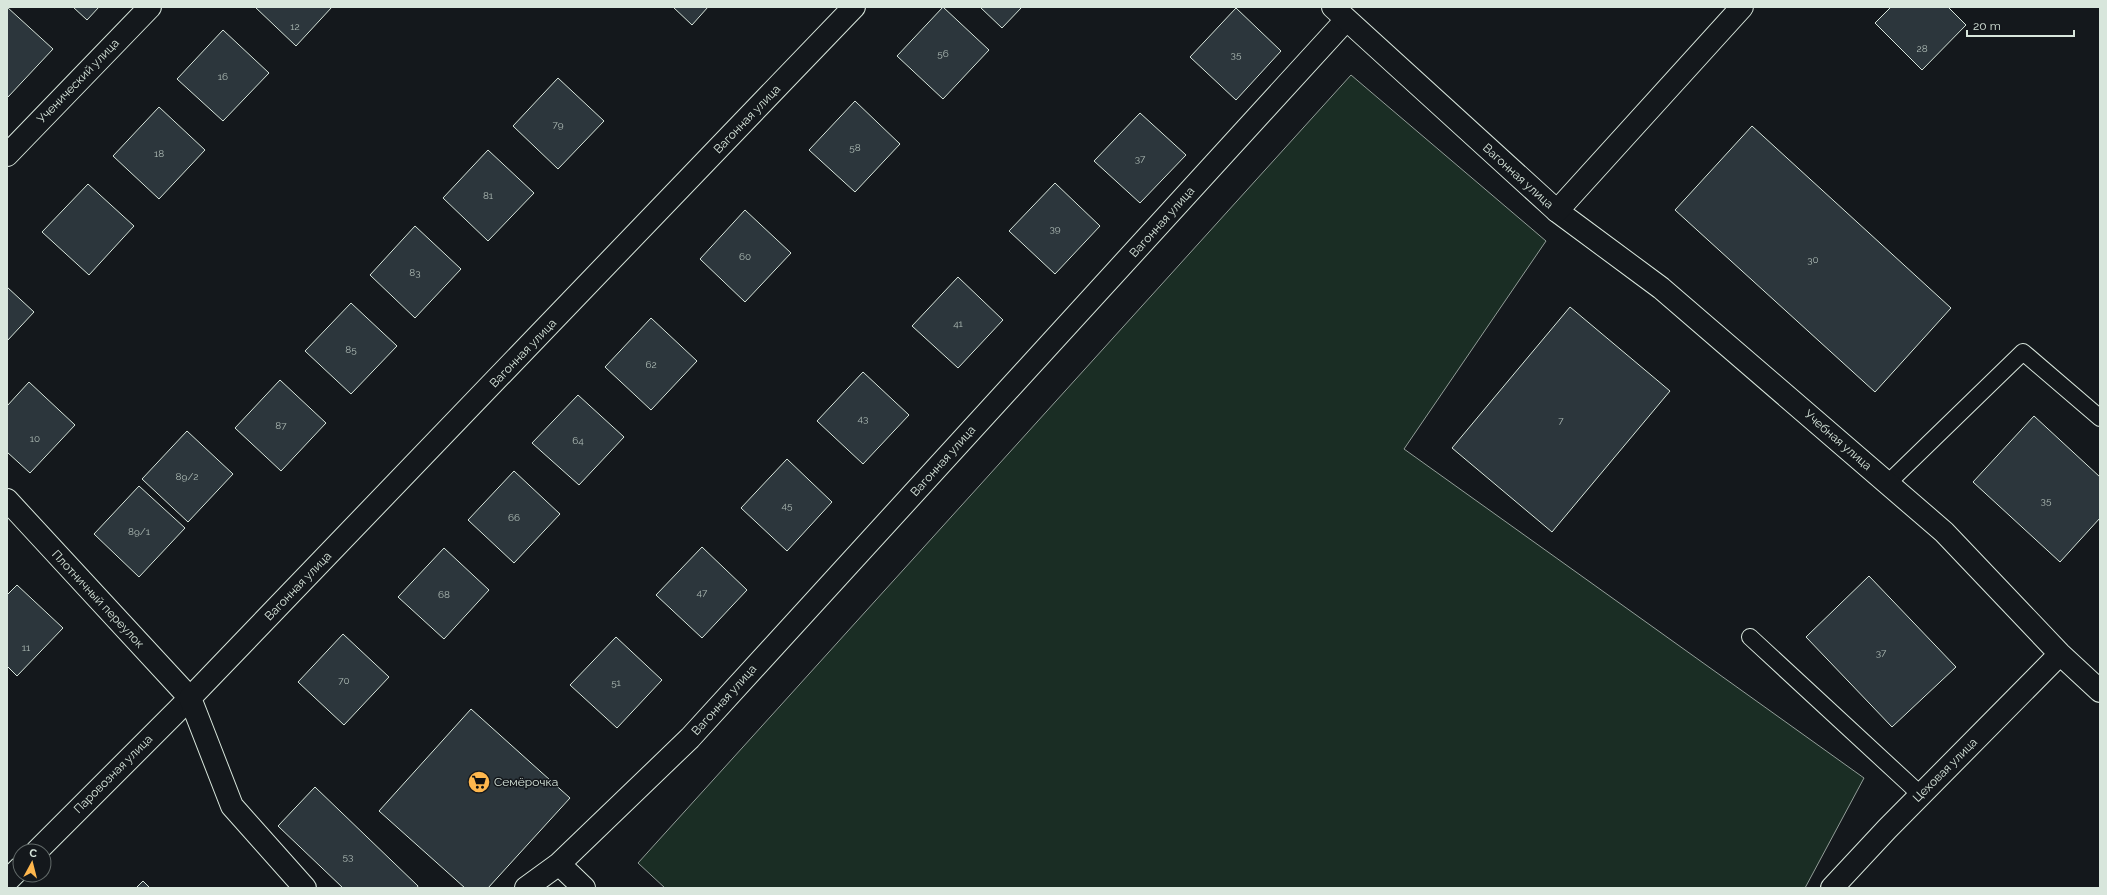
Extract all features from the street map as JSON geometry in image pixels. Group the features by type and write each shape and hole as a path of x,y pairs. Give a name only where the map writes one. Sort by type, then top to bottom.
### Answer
{"street":[{"name":"Ученический улица","path":"7,154 150,7"},
{"name":"Вагонная улица","path":"190,698 854,7"},
{"name":"Вагонная улица","path":"526,888 559,864 690,738 1340,14 1557,211 1742,7"},
{"name":"Учебная улица","path":"1557,211 1661,288 1944,532 2060,654 2099,689"},
{"name":"Плотничный переулок","path":"7,500 190,698"},
{"name":"Цеховая улица","path":"1832,888 2060,654"},
{"name":"Паровозная улица","path":"45,843 190,698"},
{"path":"190,698 232,806 305,888"},
{"path":"559,864 584,888"}],"lane":[{"path":"1888,483 2023,352 2100,418"},
{"path":"1750,637 1921,795"}],"green space":[{"path":"1351,75 1546,241 1404,449 1864,778 1805,888 665,888 638,863"}],"building":[{"path":"7,7 53,49 8,97 7,97"},
{"path":"73,7 99,7 87,20"},
{"path":"255,7 332,7 296,46"},
{"path":"673,7 708,7 692,25"},
{"path":"943,7 989,50 943,99 897,56"},
{"path":"980,7 1022,7 1002,28"},
{"path":"1891,7 1948,7 1966,25 1922,70 1875,23"},
{"path":"1236,8 1281,51 1236,100 1190,57"},
{"path":"223,30 269,73 223,121 177,79"},
{"path":"558,78 604,121 558,169 513,126"},
{"path":"855,101 900,144 855,192 809,150"},
{"path":"159,107 205,150 159,199 113,156"},
{"path":"1140,113 1186,155 1140,203 1094,161"},
{"path":"1752,126 1951,308 1875,392 1675,210"},
{"path":"488,150 534,193 488,241 443,198"},
{"path":"1055,183 1100,226 1055,274 1009,231"},
{"path":"88,184 134,226 89,275 42,232"},
{"path":"745,210 791,253 745,302 700,259"},
{"path":"415,226 461,269 415,318 370,275"},
{"path":"958,277 1003,320 958,368 912,326"},
{"path":"7,287 34,312 7,341"},
{"path":"351,303 397,346 351,394 305,351"},
{"path":"1570,307 1670,391 1552,532 1452,448"},
{"path":"651,318 697,361 651,410 605,367"},
{"path":"863,372 909,415 863,464 817,421"},
{"path":"280,380 326,423 281,471 235,428"},
{"path":"29,382 75,425 30,473 7,452 7,406"},
{"path":"578,395 624,437 579,485 532,443"},
{"path":"2034,416 2100,477 2100,518 2060,562 1973,482"},
{"path":"187,431 233,474 188,522 142,479"},
{"path":"787,459 832,502 787,551 741,508"},
{"path":"514,471 560,514 514,563 468,520"},
{"path":"139,486 185,528 139,577 94,534"},
{"path":"702,547 747,590 702,638 656,595"},
{"path":"444,548 489,590 444,639 398,597"},
{"path":"1869,576 1956,667 1892,727 1806,637"},
{"path":"17,585 63,628 17,676 7,666 7,595"},
{"path":"343,634 389,677 344,725 298,682"},
{"path":"616,637 662,680 617,728 570,685"},
{"path":"471,709 570,798 488,888 465,888 379,811"},
{"path":"315,787 418,886 417,888 343,888 278,826"},
{"path":"143,881 150,888 136,888"}],"place":[{"name":"Семёрочка","path":"479,782"}]}
